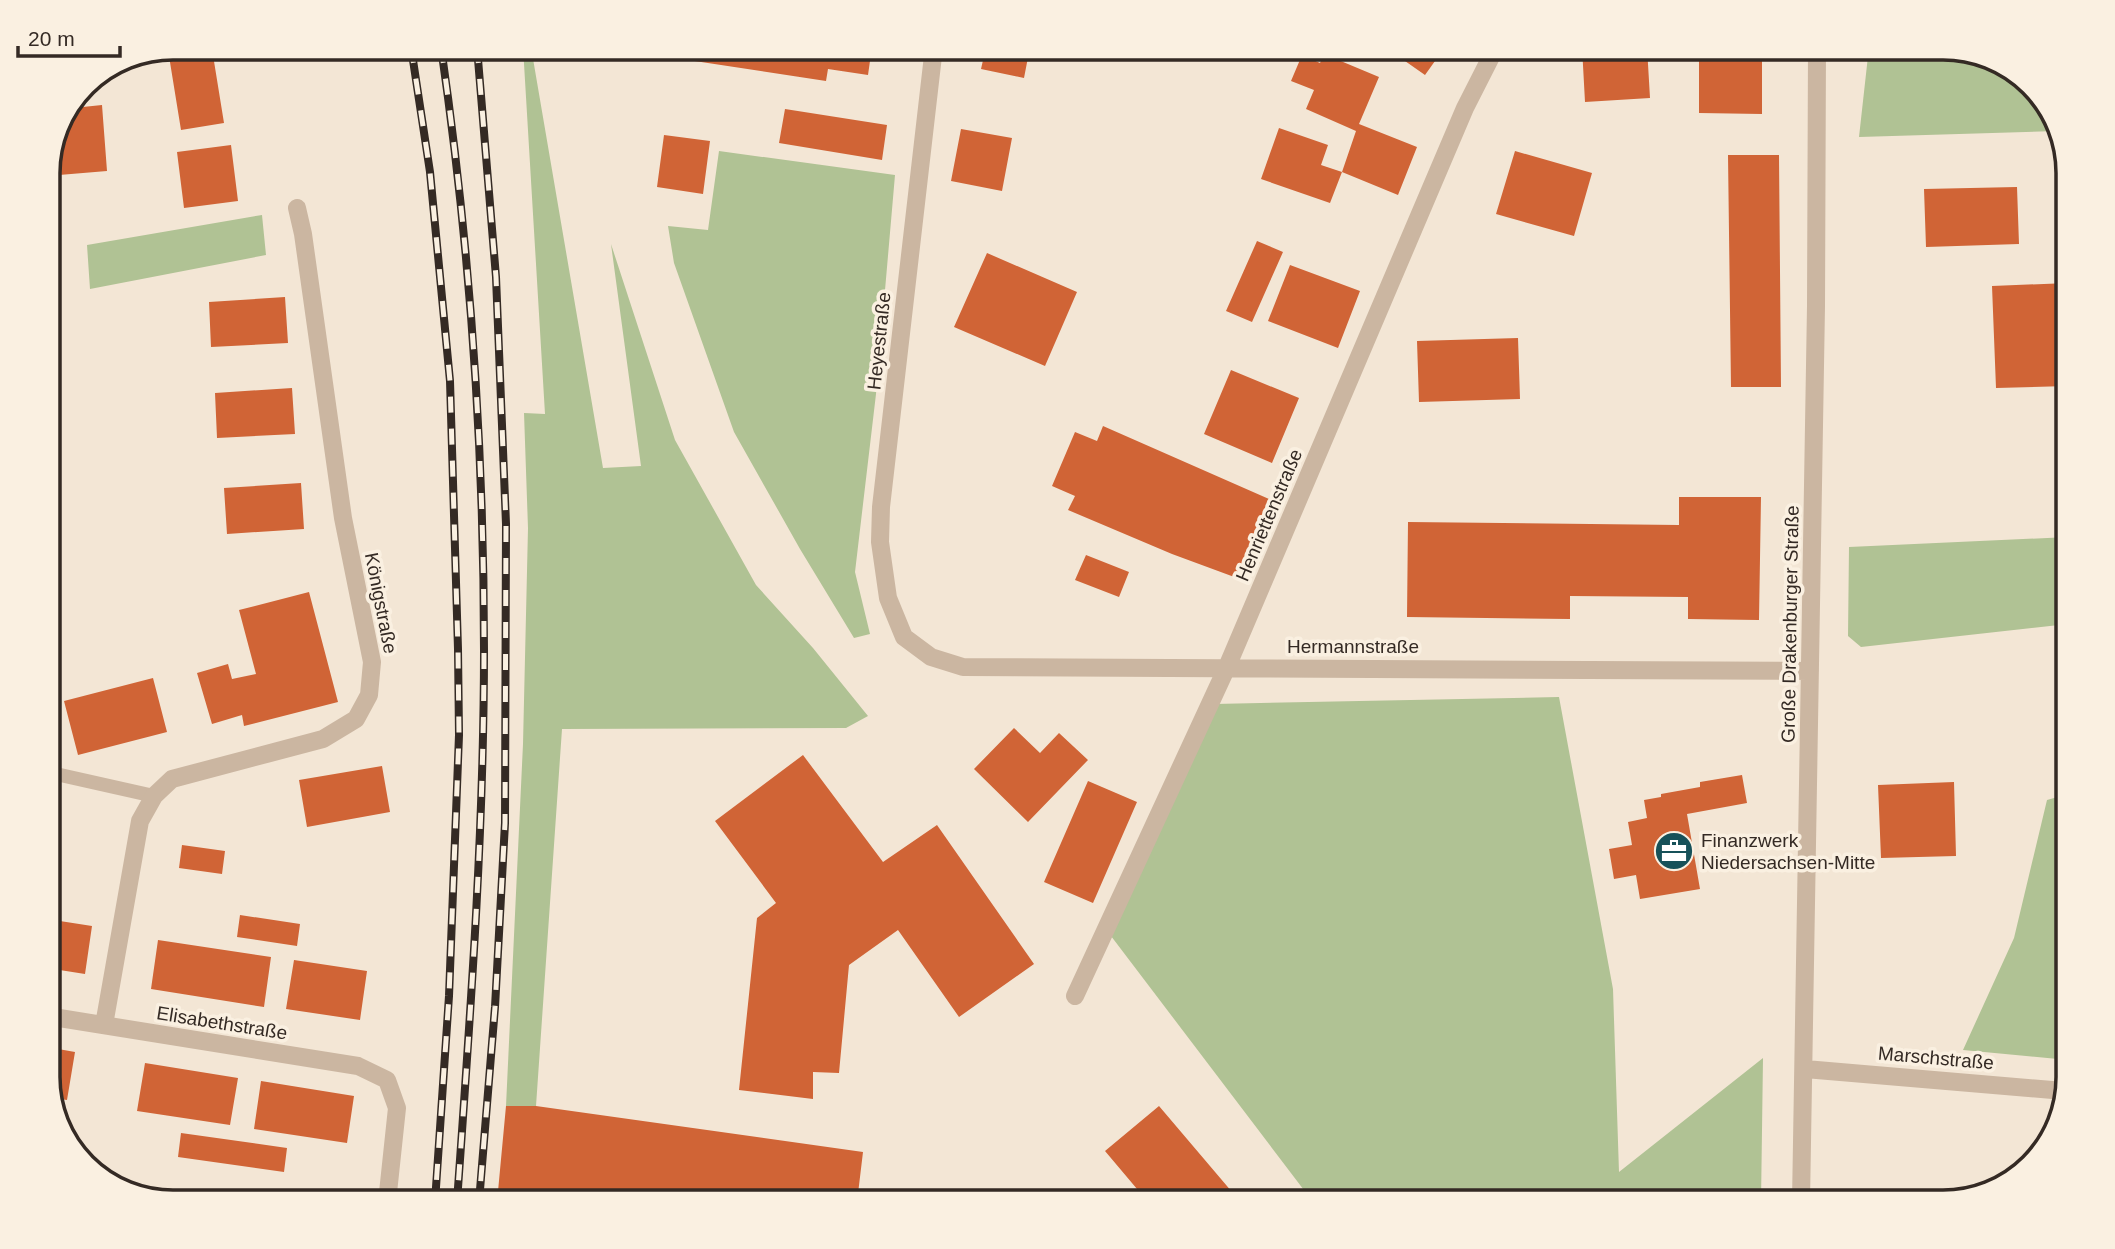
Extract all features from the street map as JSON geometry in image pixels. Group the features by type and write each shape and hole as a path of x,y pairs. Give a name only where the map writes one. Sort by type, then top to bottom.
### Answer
{"street":[{"name":"Heyestraße","path":"904,638 888,598 880,542 881,508 933,60"},
{"name":"Henriettenstraße","path":"1075,996 1227,667 1465,108 1489,60"},
{"name":"Große Drakenburger Straße","path":"1801,1190 1816,306 1817,60"},
{"name":"Königstraße","path":"104,1025 140,821 154,796 172,779 323,739 356,719 369,695 372,662 343,517 303,234 297,208"},
{"name":"Hermannstraße","path":"904,638 931,657 963,667 1810,671"},
{"name":"Elisabethstraße","path":"60,1018 358,1066 387,1080 397,1108 388,1190"},
{"name":"Marschstraße","path":"1805,1069 2055,1090"}],"lane":[{"path":"60,775 154,796"}],"green space":[{"path":"524,60 533,60 603,468 641,466 611,244 675,440 756,585 813,648 868,716 846,728 562,729 536,1106 506,1106 523,744 528,528 524,413 545,414"},
{"path":"1868,60 1957,60 1986,68 2022,93 2032,104 2048,131 1859,137"},
{"path":"719,151 895,175 876,394 855,572 870,634 854,638 734,432 674,263 668,226 708,230"},
{"path":"262,215 266,255 90,289 87,245"},
{"path":"2055,538 2056,625 1861,647 1848,636 1849,547"},
{"path":"1559,697 1613,989 1619,1172 1763,1058 1761,1190 1304,1190 1111,936 1214,704"},
{"path":"2056,798 2056,1059 1963,1050 2014,938 2047,800"}],"building":[{"path":"170,60 214,60 224,123 181,130"},
{"path":"688,60 870,60 868,75 828,69 826,81"},
{"path":"983,60 1027,60 1024,78 981,69"},
{"path":"1300,60 1320,63 1321,60 1338,60 1379,77 1359,124 1417,147 1398,195 1342,172 1356,131 1306,109 1314,90 1291,81"},
{"path":"1404,60 1436,60 1425,75"},
{"path":"1583,60 1648,60 1650,98 1585,102"},
{"path":"1699,60 1762,60 1762,114 1699,113"},
{"path":"102,105 107,171 60,175 63,143 81,107"},
{"path":"785,109 887,125 882,160 779,143"},
{"path":"1279,128 1328,145 1321,165 1342,172 1330,203 1261,179"},
{"path":"961,129 1012,138 1002,191 951,181"},
{"path":"664,135 710,141 703,194 657,187"},
{"path":"231,145 238,201 184,208 177,152"},
{"path":"1515,151 1592,173 1574,236 1496,214"},
{"path":"1728,155 1779,155 1781,387 1731,387"},
{"path":"2017,187 2019,244 1926,247 1924,189"},
{"path":"1257,241 1283,252 1252,322 1226,311"},
{"path":"987,253 1077,292 1045,366 954,327"},
{"path":"1290,265 1360,291 1338,348 1268,321"},
{"path":"2055,284 2055,386 1996,388 1992,286"},
{"path":"285,297 288,343 211,347 209,302"},
{"path":"1518,338 1520,399 1419,402 1417,341"},
{"path":"1231,370 1299,398 1272,463 1204,434"},
{"path":"292,388 295,434 217,438 215,393"},
{"path":"1103,426 1269,499 1237,578 1068,510 1075,496 1052,486 1075,432 1097,441"},
{"path":"301,483 304,529 227,534 224,488"},
{"path":"1679,497 1761,497 1759,620 1688,619 1688,597 1570,596 1570,619 1407,617 1408,522 1679,525"},
{"path":"1086,555 1129,572 1119,597 1075,580"},
{"path":"309,592 338,702 244,726 242,715 212,724 197,673 228,664 232,679 256,674 239,610"},
{"path":"153,678 167,732 78,755 64,701"},
{"path":"1014,728 1040,753 1059,733 1088,760 1028,822 974,769"},
{"path":"803,755 883,862 937,825 1034,964 959,1017 898,930 849,965 839,1073 813,1072 813,1099 739,1090 757,918 776,903 715,821"},
{"path":"382,766 390,812 307,827 299,780"},
{"path":"1742,775 1747,803 1687,814 1700,889 1640,899 1636,875 1614,879 1609,849 1632,845 1628,822 1647,818 1644,800 1700,787 1700,782"},
{"path":"1088,781 1137,802 1093,903 1044,882"},
{"path":"1954,782 1956,856 1881,858 1878,785"},
{"path":"182,845 225,851 222,874 179,868"},
{"path":"240,915 300,924 297,946 237,937"},
{"path":"60,921 92,926 85,974 60,970"},
{"path":"158,940 271,957 264,1007 151,989"},
{"path":"294,960 367,971 360,1020 286,1009"},
{"path":"60,1049 75,1052 67,1100 62,1099"},
{"path":"145,1063 238,1078 230,1125 137,1111"},
{"path":"261,1081 354,1096 347,1143 254,1129"},
{"path":"506,1106 536,1106 863,1152 858,1190 498,1190"},
{"path":"1159,1106 1230,1190 1138,1190 1105,1151"},
{"path":"181,1133 287,1148 284,1172 178,1157"}],"railway":[{"path":"413,60 430,172 450,381 458,649 459,735 449,996 436,1190"},
{"path":"443,60 460,197 473,348 483,574 479,857 458,1190"},
{"path":"478,60 496,277 506,524 505,823 495,1007 480,1190"}],"place":[{"name":"Finanzwerk Niedersachsen-Mitte","path":"1674,851"}]}
